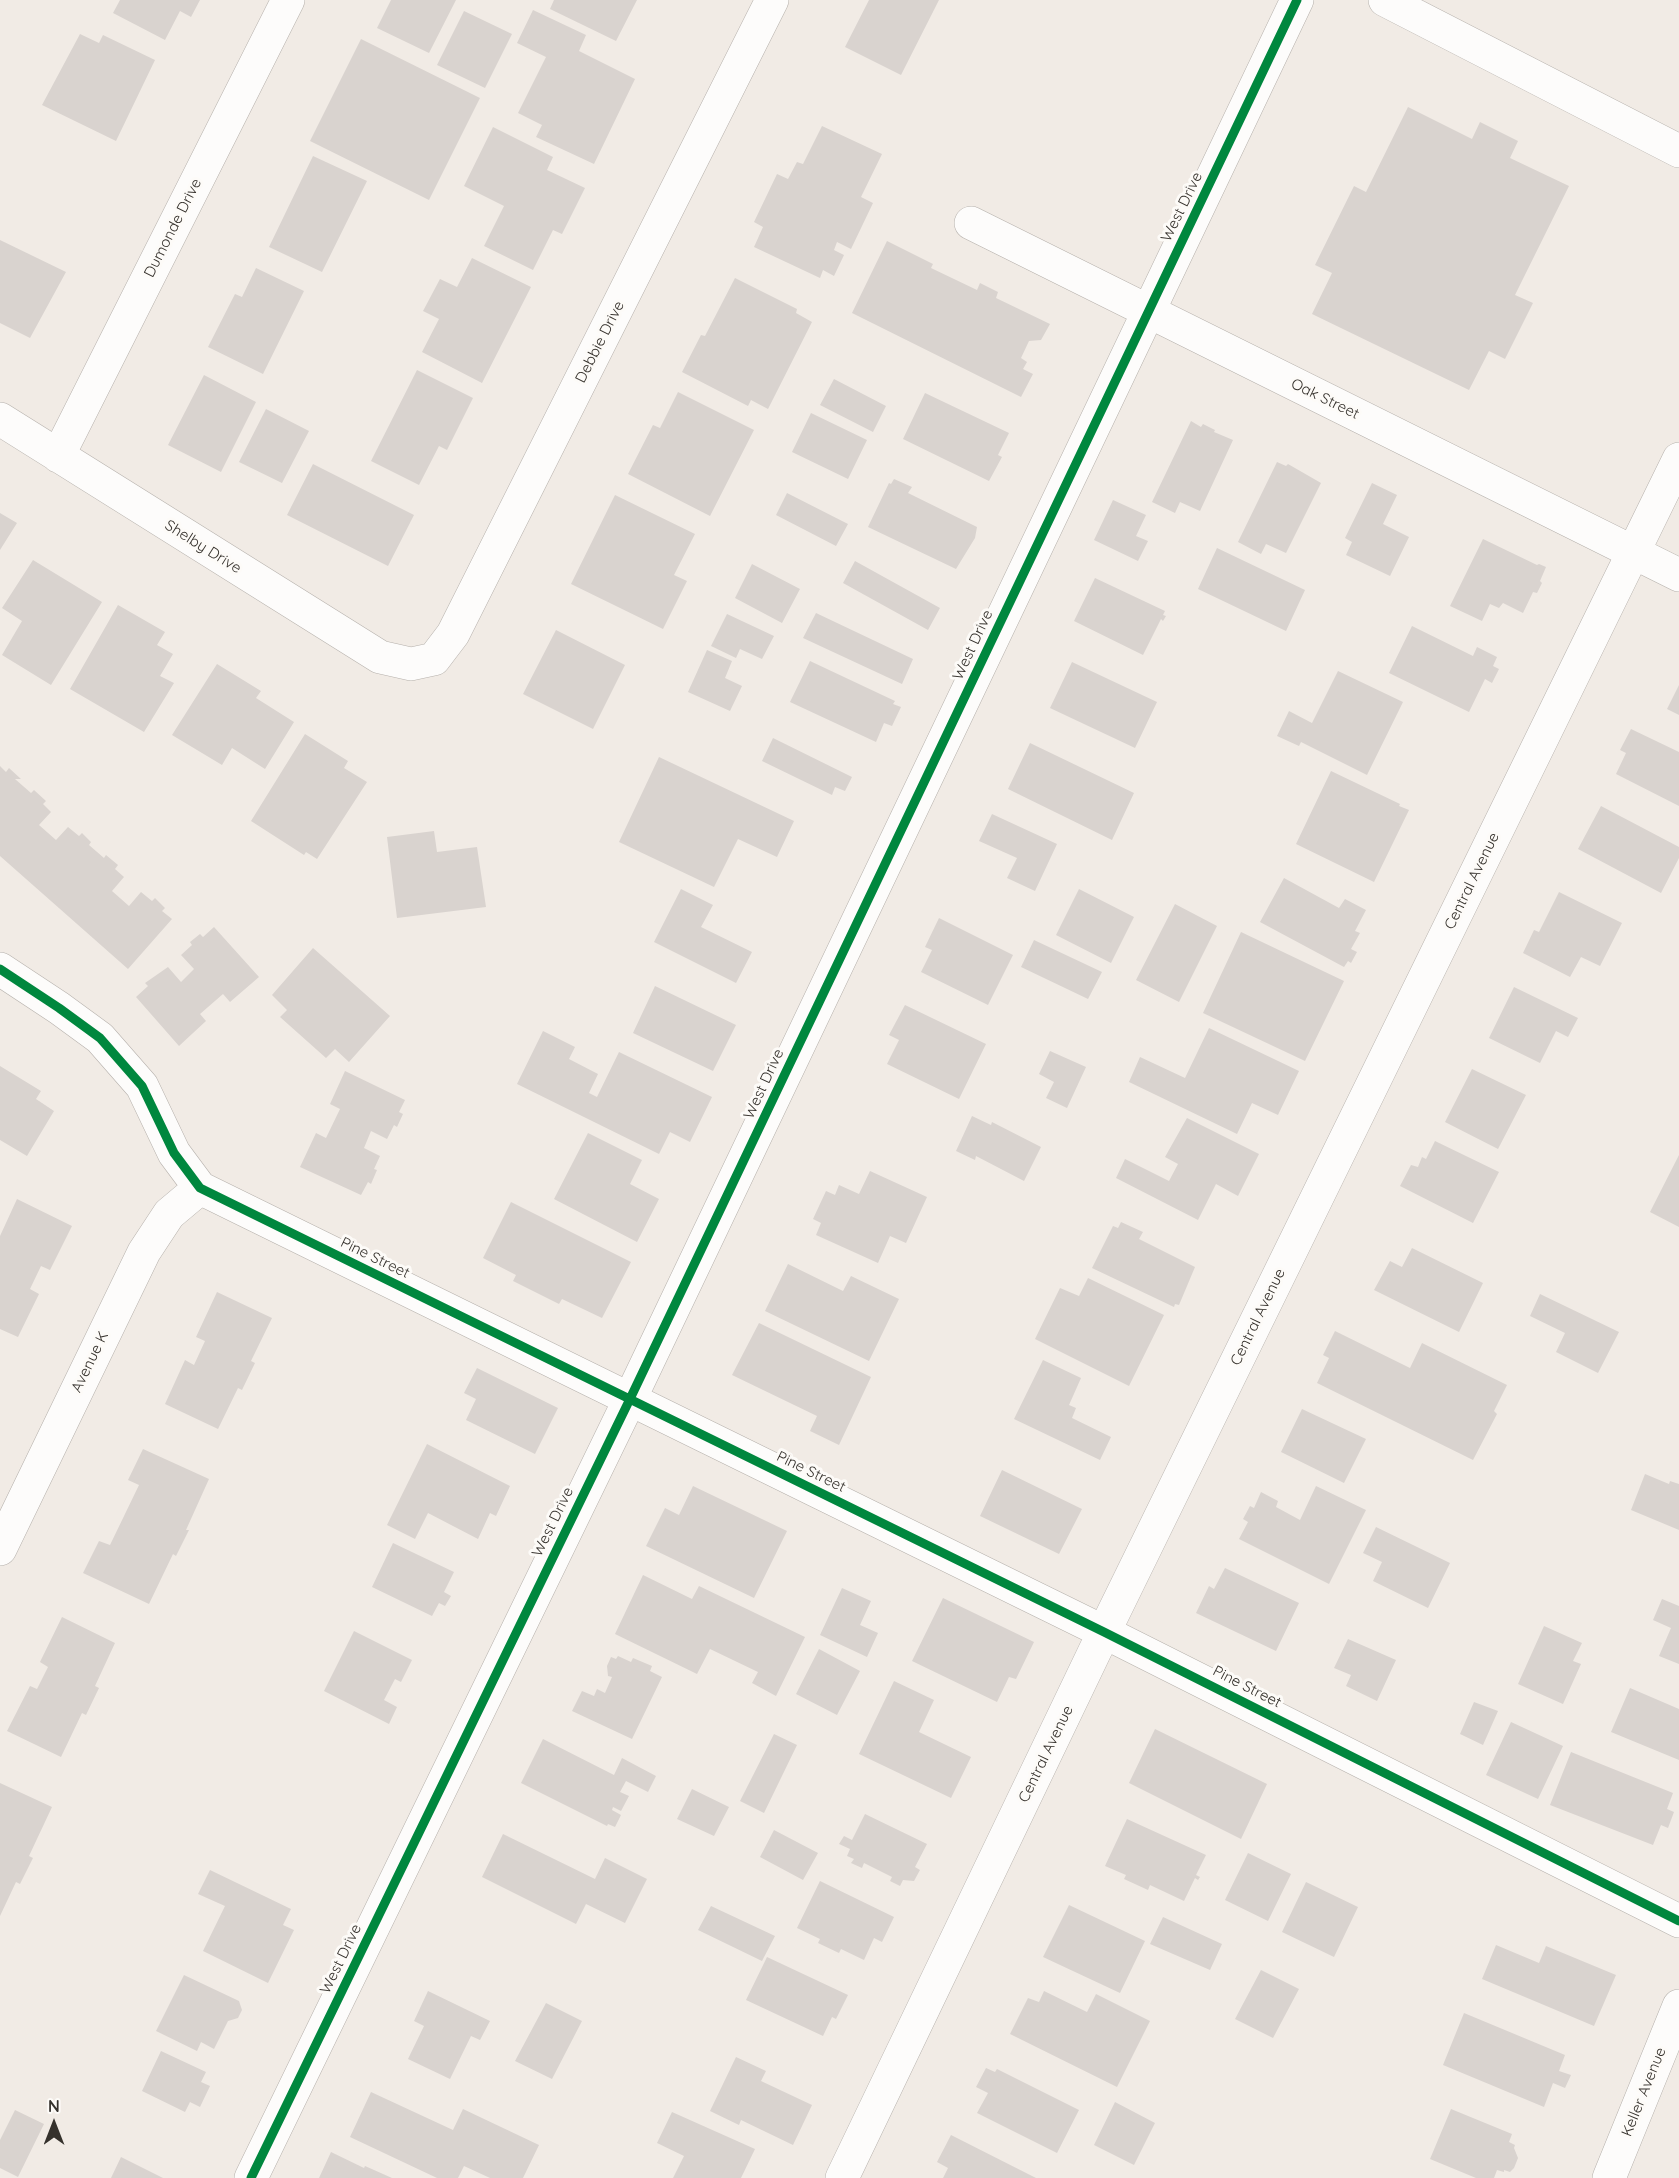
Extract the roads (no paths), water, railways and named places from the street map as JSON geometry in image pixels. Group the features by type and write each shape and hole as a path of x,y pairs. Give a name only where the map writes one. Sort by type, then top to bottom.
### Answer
{"street":[{"name":"Dumonde Drive","path":"58,456 288,0"},
{"name":"Debbie Drive","path":"411,664 434,659 453,634 772,0"},
{"name":"West Drive","path":"251,2178 629,1401 1297,0"},
{"path":"1385,0 1679,151"},
{"name":"Oak Street","path":"971,223 1679,575"},
{"name":"Shelby Drive","path":"0,419 380,657 411,664"},
{"name":"Central Avenue","path":"842,2178 1104,1632 1679,459"},
{"name":"Pine Street","path":"0,969 100,1038 142,1086 174,1153 200,1188 629,1401 1104,1632 1679,1922"},
{"name":"Avenue K","path":"0,1549 12,1493 144,1252 169,1214 200,1188"},
{"name":"Keller Avenue","path":"1609,2178 1679,2006"}]}
